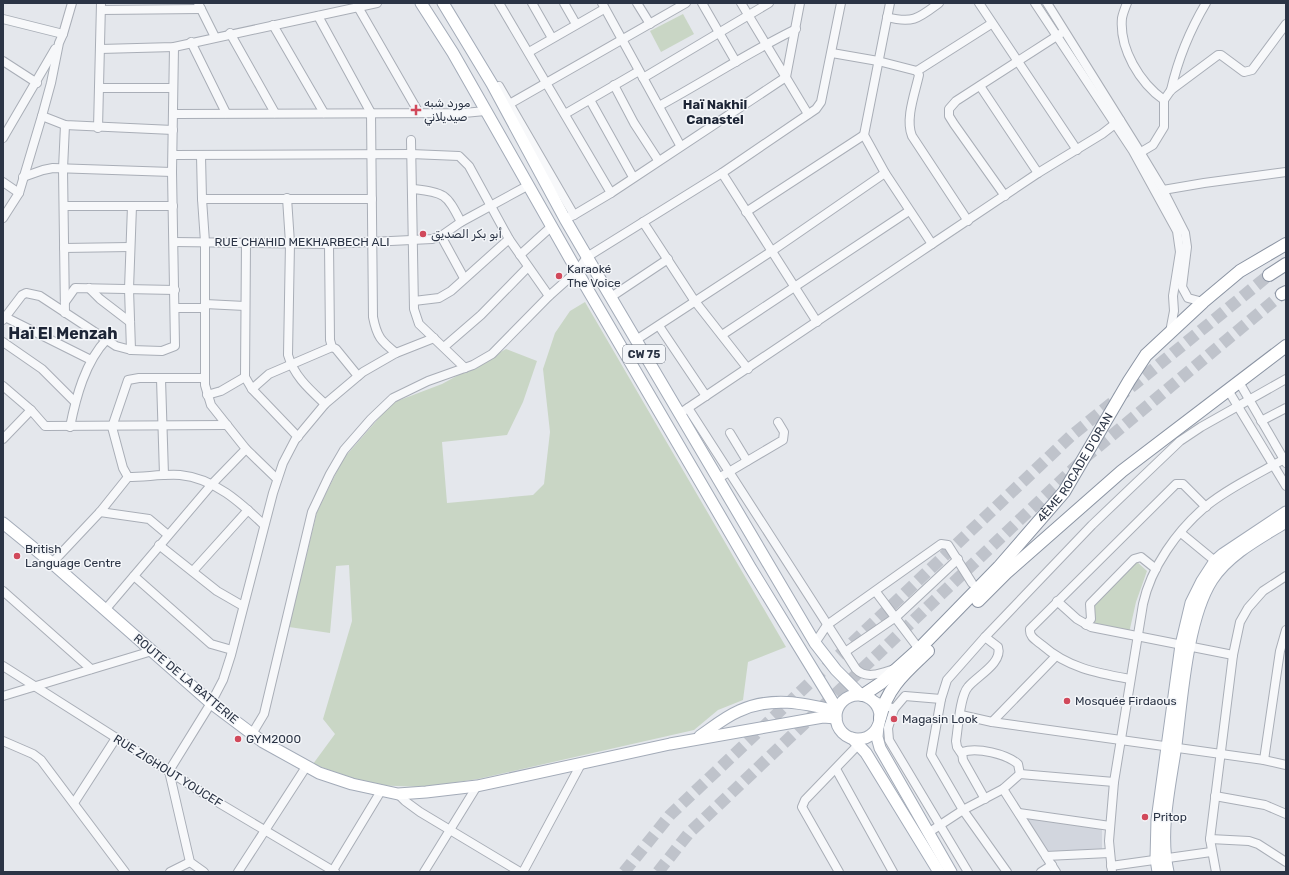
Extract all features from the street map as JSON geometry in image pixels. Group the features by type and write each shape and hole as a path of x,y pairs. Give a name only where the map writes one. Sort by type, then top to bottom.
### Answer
{"highway":[{"name":"4ÈME ROCADE D'ORAN","path":"865,696 919,649 999,567 1064,492 1146,354 1203,302 1240,271 1286,244"},
{"path":"1268,275 1286,264"},
{"name":"4ÈME ROCADE D'ORAN","path":"879,722 889,707 889,691 898,680 1006,573 1122,471 1286,346"}],"main road":[{"path":"421,3 454,53 485,111 577,271 836,713 839,728 856,741 939,872"},
{"name":"CW 75","path":"443,3 507,105 570,217 587,257 717,479 816,643 832,664 865,696"},
{"path":"1158,872 1160,858 1157,820 1171,747 1191,603 1215,561 1256,530 1286,512"},
{"path":"1185,646 1201,603 1217,572 1228,560 1286,522"},
{"name":"ROUTE DE LA BATTERIE","path":"3,523 52,563 211,704 267,745 306,767 328,777 381,791 398,794 477,786 696,739 823,717 836,713"},
{"path":"836,713 846,698 865,696 878,707 879,722 877,737 880,748 951,872"},
{"path":"696,739 731,715 760,704 786,702 836,713"},
{"path":"856,741 870,735 879,722"},
{"path":"1160,858 1168,872"}],"street":[{"path":"3,138 37,83 59,43 72,3"},
{"path":"100,49 174,47 214,37 377,3"},
{"path":"448,3 507,105 686,3"},
{"path":"499,3 611,193"},
{"path":"532,3 552,38"},
{"path":"564,3 576,24"},
{"path":"637,3 650,24"},
{"path":"702,3 736,62"},
{"path":"741,3 808,114"},
{"path":"565,114 614,85 641,75 719,33 769,3"},
{"path":"570,217 611,193 680,145 786,77 800,3"},
{"path":"252,734 264,714 312,512 330,474 344,450 383,405 402,392 465,368 492,354 549,296 577,271 587,257 722,173 816,109 821,102 832,53 840,3"},
{"path":"890,3 864,135 885,173 932,244"},
{"path":"887,17 902,21 911,21 920,17 939,3"},
{"path":"979,3 991,24 1019,62 1077,150"},
{"path":"1035,3 1056,36 1163,190 1185,233 1183,252 1183,291 1188,298 1203,302"},
{"path":"1047,3 1066,31 1117,122"},
{"path":"1127,3 1122,18 1123,38 1129,55 1142,78 1153,92 1164,100"},
{"path":"1172,90 1176,67 1195,23 1206,3"},
{"path":"98,128 101,6 200,6 214,37"},
{"path":"529,52 603,6 680,145"},
{"path":"358,7 419,113"},
{"path":"318,16 371,113 371,243 373,317 376,331 381,341 396,353"},
{"path":"3,18 63,34"},
{"path":"832,53 878,61 917,71 991,24"},
{"path":"1138,154 1153,145 1164,127 1164,100 1172,90 1218,55 1221,55 1244,72 1252,70 1286,24"},
{"path":"273,25 324,113"},
{"path":"659,106 709,79 765,44 796,29"},
{"path":"1005,196 950,116 949,109 952,104 1066,31"},
{"path":"230,34 275,113"},
{"path":"192,42 226,113"},
{"path":"3,218 19,193 51,83 59,43"},
{"path":"91,360 4,318 26,293 40,296 116,346 131,350 162,350 175,346 172,172 174,47"},
{"path":"3,61 37,83"},
{"path":"917,71 919,75 909,129 912,136 968,221"},
{"path":"614,85 634,123 658,160"},
{"path":"980,86 1038,173"},
{"path":"99,88 173,88"},
{"path":"590,100 633,177"},
{"path":"174,114 419,113 485,111"},
{"path":"42,116 65,125 98,128 173,130"},
{"path":"679,414 1038,173 1102,134 1117,122"},
{"path":"65,125 63,169 66,278 65,313"},
{"path":"746,212 864,135"},
{"path":"411,140 414,309 419,324 465,368"},
{"path":"173,155 411,154 452,155 463,158 469,166 509,238 549,296"},
{"path":"1138,154 1177,232 1183,252 1173,296 1174,310 1170,332"},
{"path":"201,156 205,242 205,378 207,395 211,405 246,449 278,479"},
{"path":"24,177 43,170 63,169 172,172"},
{"path":"1163,190 1286,172"},
{"path":"722,173 817,322"},
{"path":"636,340 659,326 694,300 772,251 885,173"},
{"path":"3,182 19,193"},
{"name":"RUE CHAHID MEKHARBECH ALI","path":"174,242 329,244 432,239 441,236 461,222 529,186"},
{"path":"413,189 442,194 451,203 461,222"},
{"path":"287,198 290,243 288,355 291,365 306,386 325,404"},
{"path":"202,199 372,199"},
{"path":"64,206 173,206"},
{"path":"131,350 129,289 132,206"},
{"path":"722,335 909,211"},
{"path":"643,222 694,300 748,369"},
{"path":"520,255 552,226"},
{"path":"441,236 464,278"},
{"path":"414,301 439,298 457,286 509,238"},
{"path":"246,243 245,377 252,389 298,437"},
{"path":"329,244 332,347"},
{"path":"64,248 130,247"},
{"path":"611,297 668,259"},
{"path":"444,347 481,315 528,267"},
{"path":"66,278 75,288 174,290"},
{"path":"66,302 75,288"},
{"path":"89,288 100,299 130,322"},
{"path":"175,308 245,306"},
{"path":"659,326 706,396"},
{"path":"204,872 190,862 169,771 211,704 223,680 264,525 283,463 298,437 325,404 358,376 396,353 434,338"},
{"path":"70,427 75,402 91,360 107,339"},
{"path":"3,342 42,369 75,402"},
{"path":"252,389 269,374 332,347"},
{"path":"332,347 336,349 358,376"},
{"path":"207,395 221,391 245,377"},
{"path":"128,477 123,468 112,427 128,380 139,378 205,378"},
{"path":"161,379 161,427 164,474"},
{"path":"1007,872 963,810 930,755 941,699 950,674 1092,525 1180,441 1286,380"},
{"path":"1211,852 1160,858 1112,869 1109,854 1110,826 1114,782 1137,637 1145,597 1156,570 1164,555 1206,507 1273,465 1285,460 1239,382"},
{"path":"3,386 31,410 45,426 161,427 226,425"},
{"path":"1228,390 1286,486"},
{"path":"688,408 856,670 861,674 873,675 896,668"},
{"path":"1262,421 1286,408"},
{"path":"4,435 31,410"},
{"path":"717,479 784,439 784,432 778,422"},
{"path":"730,432 746,461"},
{"path":"105,610 212,484 246,449"},
{"path":"52,563 100,512 128,477 164,474 186,476 212,484 248,510 264,525"},
{"path":"1130,679 1084,670 1056,656 1032,637 1029,631 1031,626 1176,484 1183,484 1206,507"},
{"path":"193,572 248,510"},
{"path":"100,512 149,519 168,535"},
{"path":"1181,534 1215,561"},
{"path":"816,643 827,625 876,592 942,544 948,545 972,583"},
{"path":"159,545 221,594 243,606"},
{"path":"1086,625 1091,619 1090,604 1134,559 1141,557 1156,570"},
{"path":"845,652 896,617 958,559"},
{"path":"134,576 206,640 218,647 232,650"},
{"path":"1216,872 1211,852 1210,839 1233,655 1240,622 1248,608 1263,591 1286,576"},
{"path":"3,591 91,669"},
{"path":"876,592 919,649"},
{"path":"1057,601 1086,625 1107,632 1233,655"},
{"path":"1264,760 1286,630"},
{"path":"985,637 998,647 999,653 996,660 967,688 960,715 956,741 963,760 985,798"},
{"path":"3,696 152,651"},
{"path":"992,722 1056,656"},
{"name":"RUE ZIGHOUT YOUCEF","path":"3,666 116,738 333,872"},
{"path":"865,696 889,707"},
{"path":"889,707 905,696 941,699"},
{"path":"889,707 889,740 968,872"},
{"path":"960,715 992,722 1264,760 1286,765"},
{"path":"74,803 116,738"},
{"path":"3,741 33,754 40,760 125,872"},
{"path":"839,872 802,807 805,800 836,769 856,741"},
{"path":"961,753 969,751 1004,755 1018,764 1020,774"},
{"path":"398,794 411,806 522,872 581,764"},
{"path":"238,872 306,767"},
{"path":"836,769 893,872"},
{"path":"928,833 963,810 1003,789 1020,774 1114,782"},
{"path":"424,872 449,829 477,786"},
{"path":"1003,789 1054,869 1040,872"},
{"path":"333,872 381,791"},
{"path":"1215,796 1266,805 1286,814"},
{"path":"1019,813 1110,826"},
{"path":"1210,839 1253,843 1286,862"},
{"path":"1046,856 1109,854"},
{"path":"170,872 190,862"}],"shaded area":[{"path":"1024,816 1102,829 1102,852 1049,854"}],"green space":[{"path":"683,14 694,34 661,52 650,31"},
{"path":"585,302 786,647 748,662 743,700 718,710 694,730 478,779 424,787 370,785 313,764 335,734 323,719 352,621 349,565 336,566 330,633 289,627 317,512 343,459 392,403 442,384 506,349 537,361 523,402 507,435 442,442 447,503 533,495 544,484 550,432 543,369 555,333 570,311"},
{"path":"1136,561 1147,571 1136,602 1129,633 1088,622 1088,608"}],"tunnel":[{"path":"624,872 670,815 1071,436 1269,275"},
{"path":"658,872 689,833 1087,456 1282,294"}],"place":[{"name":"مورد شبه صيديلاني","path":"416,110"},
{"name":"أبو بكر الصديق","path":"423,234"},
{"name":"Karaoké The Voice","path":"559,276"},
{"name":"British Language Centre","path":"17,556"},
{"name":"Mosquée Firdaous","path":"1067,701"},
{"name":"Magasin Look","path":"894,719"},
{"name":"GYM2000","path":"238,739"},
{"name":"Pritop","path":"1145,817"}],"district":[{"name":"Haï Nakhil Canastel","path":"715,112"},
{"name":"Haï El Menzah","path":"63,333"}]}
